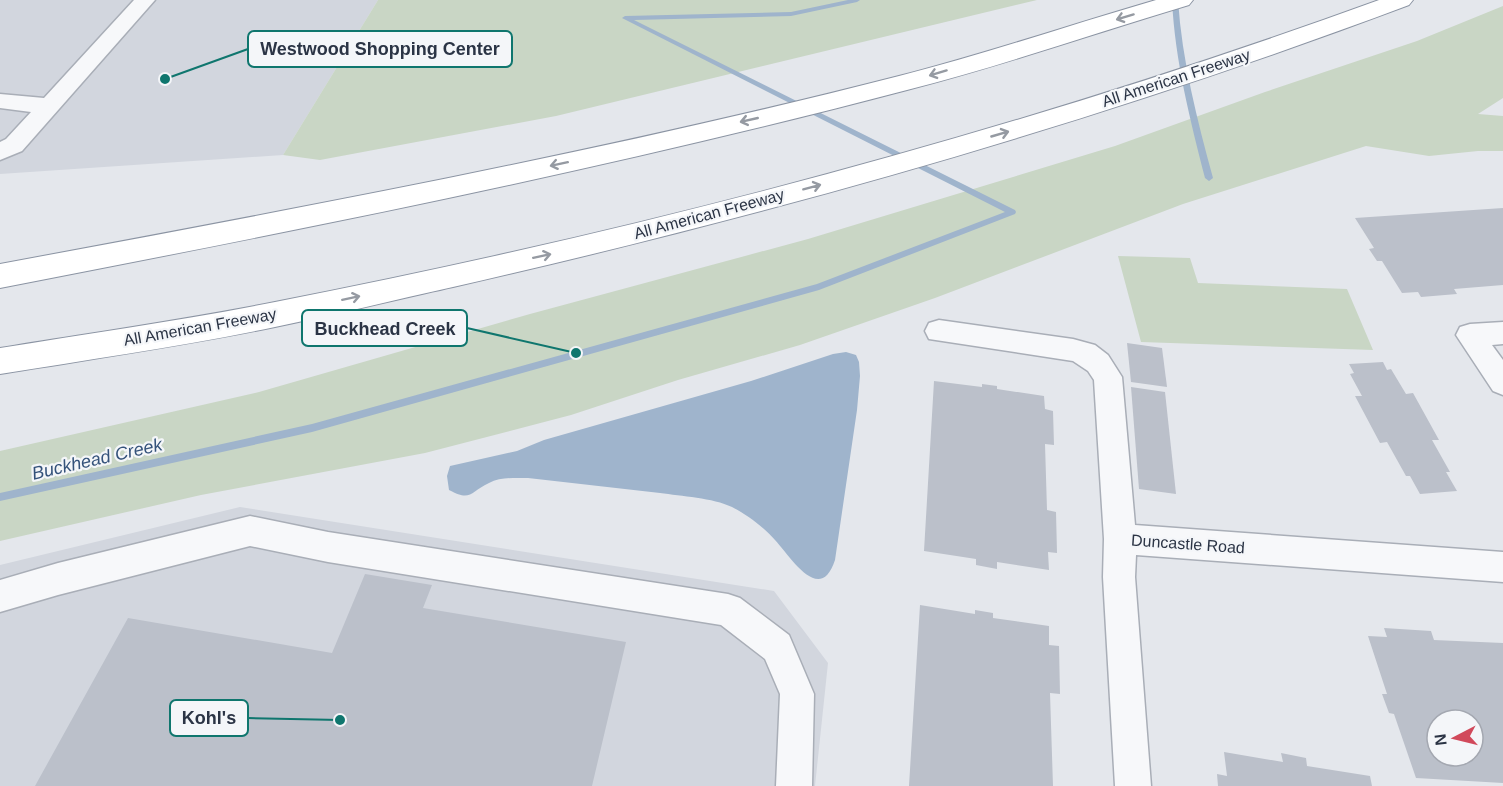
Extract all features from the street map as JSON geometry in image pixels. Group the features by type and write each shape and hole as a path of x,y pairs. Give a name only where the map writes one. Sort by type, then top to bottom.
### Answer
{"highway":[{"path":"0,276 227,233 591,158 904,83 1181,0"},
{"name":"All American Freeway","path":"0,361 274,315 580,247 900,164 1052,118 1389,5 1411,0"},
{"path":"0,382 274,315"}],"street":[{"path":"0,152 14,145 145,0"},
{"path":"0,101 49,106"},
{"path":"939,331 1072,350 1085,353 1098,363 1108,377 1120,539"},
{"path":"1503,333 1470,335 1503,383"},
{"path":"0,596 58,579 250,531 328,547 728,610 777,647 797,694 794,786"},
{"name":"Duncastle Road","path":"1133,786 1119,577 1120,539 1503,567"}],"shaded area":[{"path":"0,0 378,0 283,155 0,174"},
{"path":"240,507 774,591 828,663 815,786 0,786 0,565"}],"green space":[{"path":"378,0 1037,0 556,116 320,160 283,155"},
{"path":"1503,6 1503,98 1478,114 1503,116 1503,151 1429,156 1366,146 1183,204 935,298 800,345 678,380 571,415 425,453 201,495 0,541 0,451 259,392 530,314 808,239 1115,146 1417,41"},
{"path":"1118,256 1190,258 1198,283 1347,289 1373,350 1141,342"}],"water":[{"path":"846,352 856,355 859,362 857,410 835,560 829,573 821,579 813,578 805,573 771,535 743,513 716,501 528,478 498,480 466,495 456,494 449,490 447,476 450,466 517,451 544,440"}],"building":[{"path":"1503,208 1503,285 1454,289 1457,294 1421,297 1418,292 1402,293 1382,261 1377,261 1369,249 1374,248 1355,218"},
{"path":"1127,343 1162,348 1167,387 1131,382"},
{"path":"1383,362 1387,370 1391,369 1406,394 1413,393 1439,440 1432,440 1450,472 1446,472 1457,491 1420,494 1410,476 1406,476 1387,442 1380,443 1355,396 1362,396 1350,374 1354,373 1349,364"},
{"path":"934,381 982,387 982,384 997,386 997,389 1044,396 1045,409 1053,411 1054,445 1045,444 1047,510 1056,512 1057,553 1048,552 1049,570 997,562 997,569 976,565 976,559 924,551"},
{"path":"1131,387 1165,392 1176,494 1139,489"},
{"path":"365,574 432,585 423,608 626,642 592,786 35,786 128,618 332,653"},
{"path":"920,605 975,614 975,610 993,613 993,618 1049,626 1049,645 1059,646 1060,694 1050,693 1053,786 909,786"},
{"path":"1384,628 1431,631 1434,640 1503,643 1503,783 1416,778 1394,714 1389,713 1382,694 1387,694 1368,636 1387,637"},
{"path":"1224,752 1283,762 1281,753 1306,758 1307,766 1370,776 1372,786 1218,786 1217,774 1227,776"}],"waterway":[{"name":"Buckhead Creek","path":"0,497 312,428 819,287 1012,212 625,18 791,14 857,0"},
{"path":"1175,0 1183,68 1209,178"}],"place":[{"name":"Westwood Shopping Center","path":"165,79"},
{"name":"Buckhead Creek","path":"576,353"},
{"name":"Kohl's","path":"340,720"}]}
